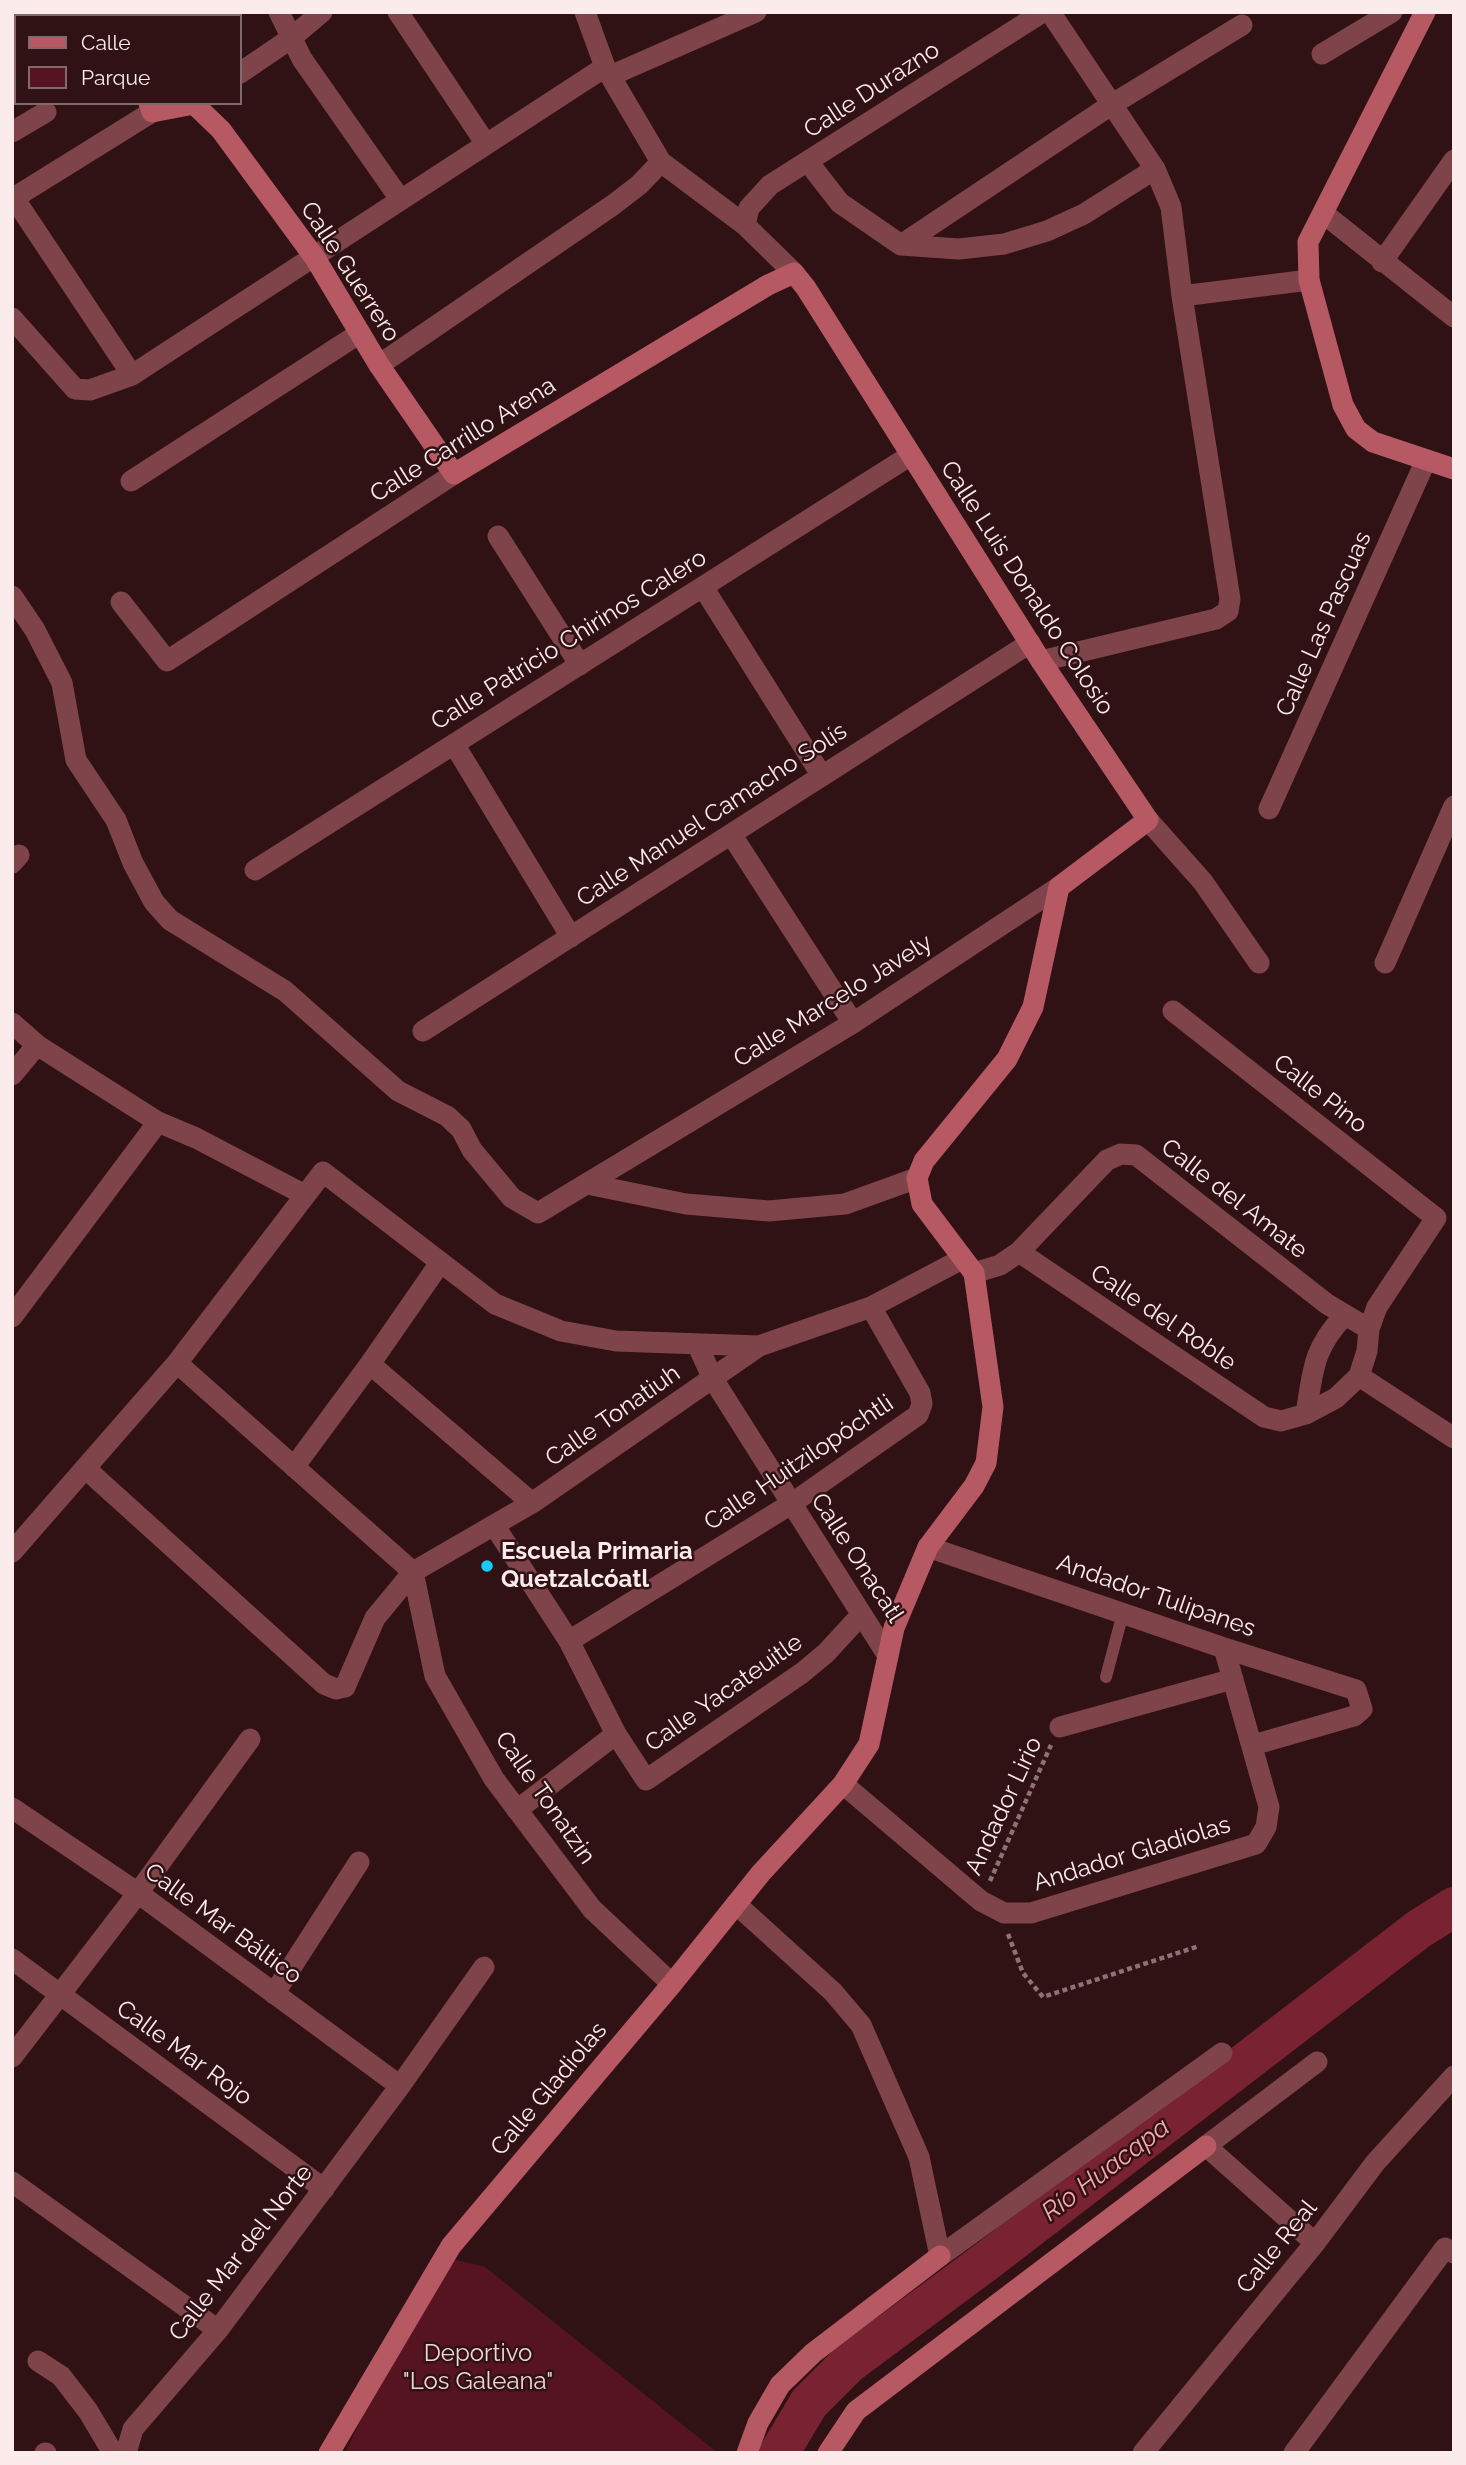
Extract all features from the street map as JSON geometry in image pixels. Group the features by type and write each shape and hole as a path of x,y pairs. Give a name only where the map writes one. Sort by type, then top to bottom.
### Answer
{"street":[{"path":"279,12 290,38 400,199"},
{"path":"242,72 322,12"},
{"path":"398,12 485,144"},
{"path":"585,12 608,72 661,162 745,225 793,273"},
{"path":"12,318 75,389 90,390 132,375 485,144 608,72 756,12"},
{"name":"Calle Durazno","path":"745,225 750,208 770,185 1043,12"},
{"path":"1051,12 1155,169 1171,206 1182,296 1309,280"},
{"path":"1322,54 1392,12"},
{"path":"1425,12 1308,243 1309,280 1343,405 1356,429 1373,442 1454,469"},
{"path":"901,245 1111,105 1242,25"},
{"path":"132,375 13,199 150,108 177,105"},
{"name":"Calle Guerrero","path":"197,105 221,130 314,258 379,365 454,474"},
{"path":"12,132 46,112"},
{"path":"1382,262 1454,160"},
{"path":"379,365 613,205 639,185 661,162"},
{"path":"808,162 840,203 901,245 959,249 1004,244 1047,231 1084,215 1155,169"},
{"path":"1323,214 1454,317"},
{"name":"Calle Luis Donaldo Colosio","path":"793,273 806,288 1035,652 1148,820 1203,882 1259,963"},
{"name":"Calle Carrillo Arena","path":"121,601 167,661 454,474 768,285 793,273"},
{"name":"Calle Manuel Camacho Solís","path":"423,1031 822,776 1035,652 1216,619 1228,611 1230,599 1182,296"},
{"path":"131,481 360,333"},
{"name":"Calle Patricio Chirinos Calero","path":"255,870 911,455"},
{"name":"Calle Las Pascuas","path":"1269,809 1426,460"},
{"path":"498,536 580,665"},
{"path":"703,587 822,776"},
{"name":"Calle Marcelo Javely","path":"12,596 35,630 62,683 76,760 116,820 133,863 154,902 170,920 285,991 398,1090 447,1116 461,1129 472,1150 512,1198 538,1213 853,1023 1059,887 1148,820"},
{"path":"454,744 571,937"},
{"path":"1385,963 1454,806"},
{"path":"731,834 853,1023"},
{"path":"968,1266 922,1204 917,1178 923,1161 1007,1059 1032,1007 1059,887"},
{"name":"Calle Pino","path":"1173,1011 1436,1218 1377,1307 1369,1329"},
{"path":"12,1023 37,1045 158,1122 196,1138 305,1195"},
{"path":"12,1075 37,1045"},
{"path":"12,1317 158,1122"},
{"name":"Calle del Amate","path":"760,1346 871,1307 968,1266 1000,1265 1018,1252 1107,1160 1121,1154 1136,1155 1327,1304 1369,1329"},
{"path":"12,1552 177,1363 323,1172 495,1304 561,1331 616,1341 760,1346"},
{"path":"587,1184 686,1204 769,1211 845,1204 917,1178"},
{"name":"Calle del Roble","path":"1018,1252 1264,1417 1281,1421 1306,1414"},
{"path":"294,1466 370,1364 440,1263"},
{"name":"Calle Gladiolas","path":"329,2453 451,2246 672,1984 761,1873 843,1784 869,1744 894,1628 929,1547 974,1486 986,1463 993,1407 968,1266"},
{"name":"Calle Huitzilopóchtli","path":"569,1640 790,1504 918,1415 922,1404 919,1393 871,1307"},
{"path":"1306,1414 1319,1352 1327,1333 1345,1315"},
{"path":"1306,1414 1336,1398 1360,1376 1367,1351 1369,1329"},
{"name":"Calle Onacatl","path":"697,1344 713,1379 888,1656"},
{"name":"Calle Tonatiuh","path":"85,1468 324,1684 336,1689 345,1687 374,1618 413,1572 532,1503 760,1346"},
{"path":"177,1363 413,1572"},
{"path":"370,1364 532,1503"},
{"path":"1360,1376 1451,1431"},
{"name":"Calle Yacateuitle","path":"494,1525 569,1640 615,1734 646,1780 802,1673 826,1653 861,1615"},
{"name":"Andador Tulipanes","path":"929,1547 1356,1689 1362,1709 1354,1716 1253,1745"},
{"name":"Calle Tonatzin","path":"413,1572 435,1676 494,1779 593,1909 672,1984"},
{"path":"1224,1647 1253,1745"},
{"path":"1060,1727 1233,1679"},
{"path":"517,1810 615,1734"},
{"path":"12,2057 138,1893 250,1739"},
{"name":"Andador Gladiolas","path":"1004,1913 1031,1913 1256,1843 1266,1827 1269,1807 1253,1745"},
{"path":"843,1784 981,1901 1004,1913"},
{"name":"Calle Mar Báltico","path":"12,1808 138,1893 400,2086"},
{"path":"274,1994 359,1862"},
{"path":"736,1904 833,1992 861,2025 919,2157 940,2256"},
{"name":"Calle Mar Rojo","path":"12,1959 324,2189"},
{"name":"Calle Mar del Norte","path":"126,2453 133,2430 218,2330 400,2086 484,1967"},
{"path":"747,2453 758,2423 780,2385 813,2353 940,2256 1222,2053"},
{"path":"828,2453 856,2411 1317,2062"},
{"name":"Calle Real","path":"1143,2453 1315,2243 1375,2163 1454,2076"},
{"path":"1206,2146 1315,2243"},
{"path":"12,2182 218,2330"},
{"path":"1294,2453 1445,2248 1454,2253"},
{"path":"38,2361 61,2376 88,2410 113,2453"}],"lane":[{"path":"1106,1677 1123,1613"}],"path":[{"name":"Andador Lirio","path":"981,1901 1060,1727"},
{"path":"1004,1913 1010,1943 1023,1973 1043,1997 1199,1946"}],"green space":[{"name":"Deportivo \"Los Galeana\"","path":"439,2256 485,2267 718,2453 345,2453"}],"waterway":[{"name":"Río Huacapa","path":"779,2453 809,2403 848,2364 988,2260 1419,1929 1454,1907"}],"place":[{"name":"Escuela Primaria Quetzalcóatl","path":"487,1566"}]}
